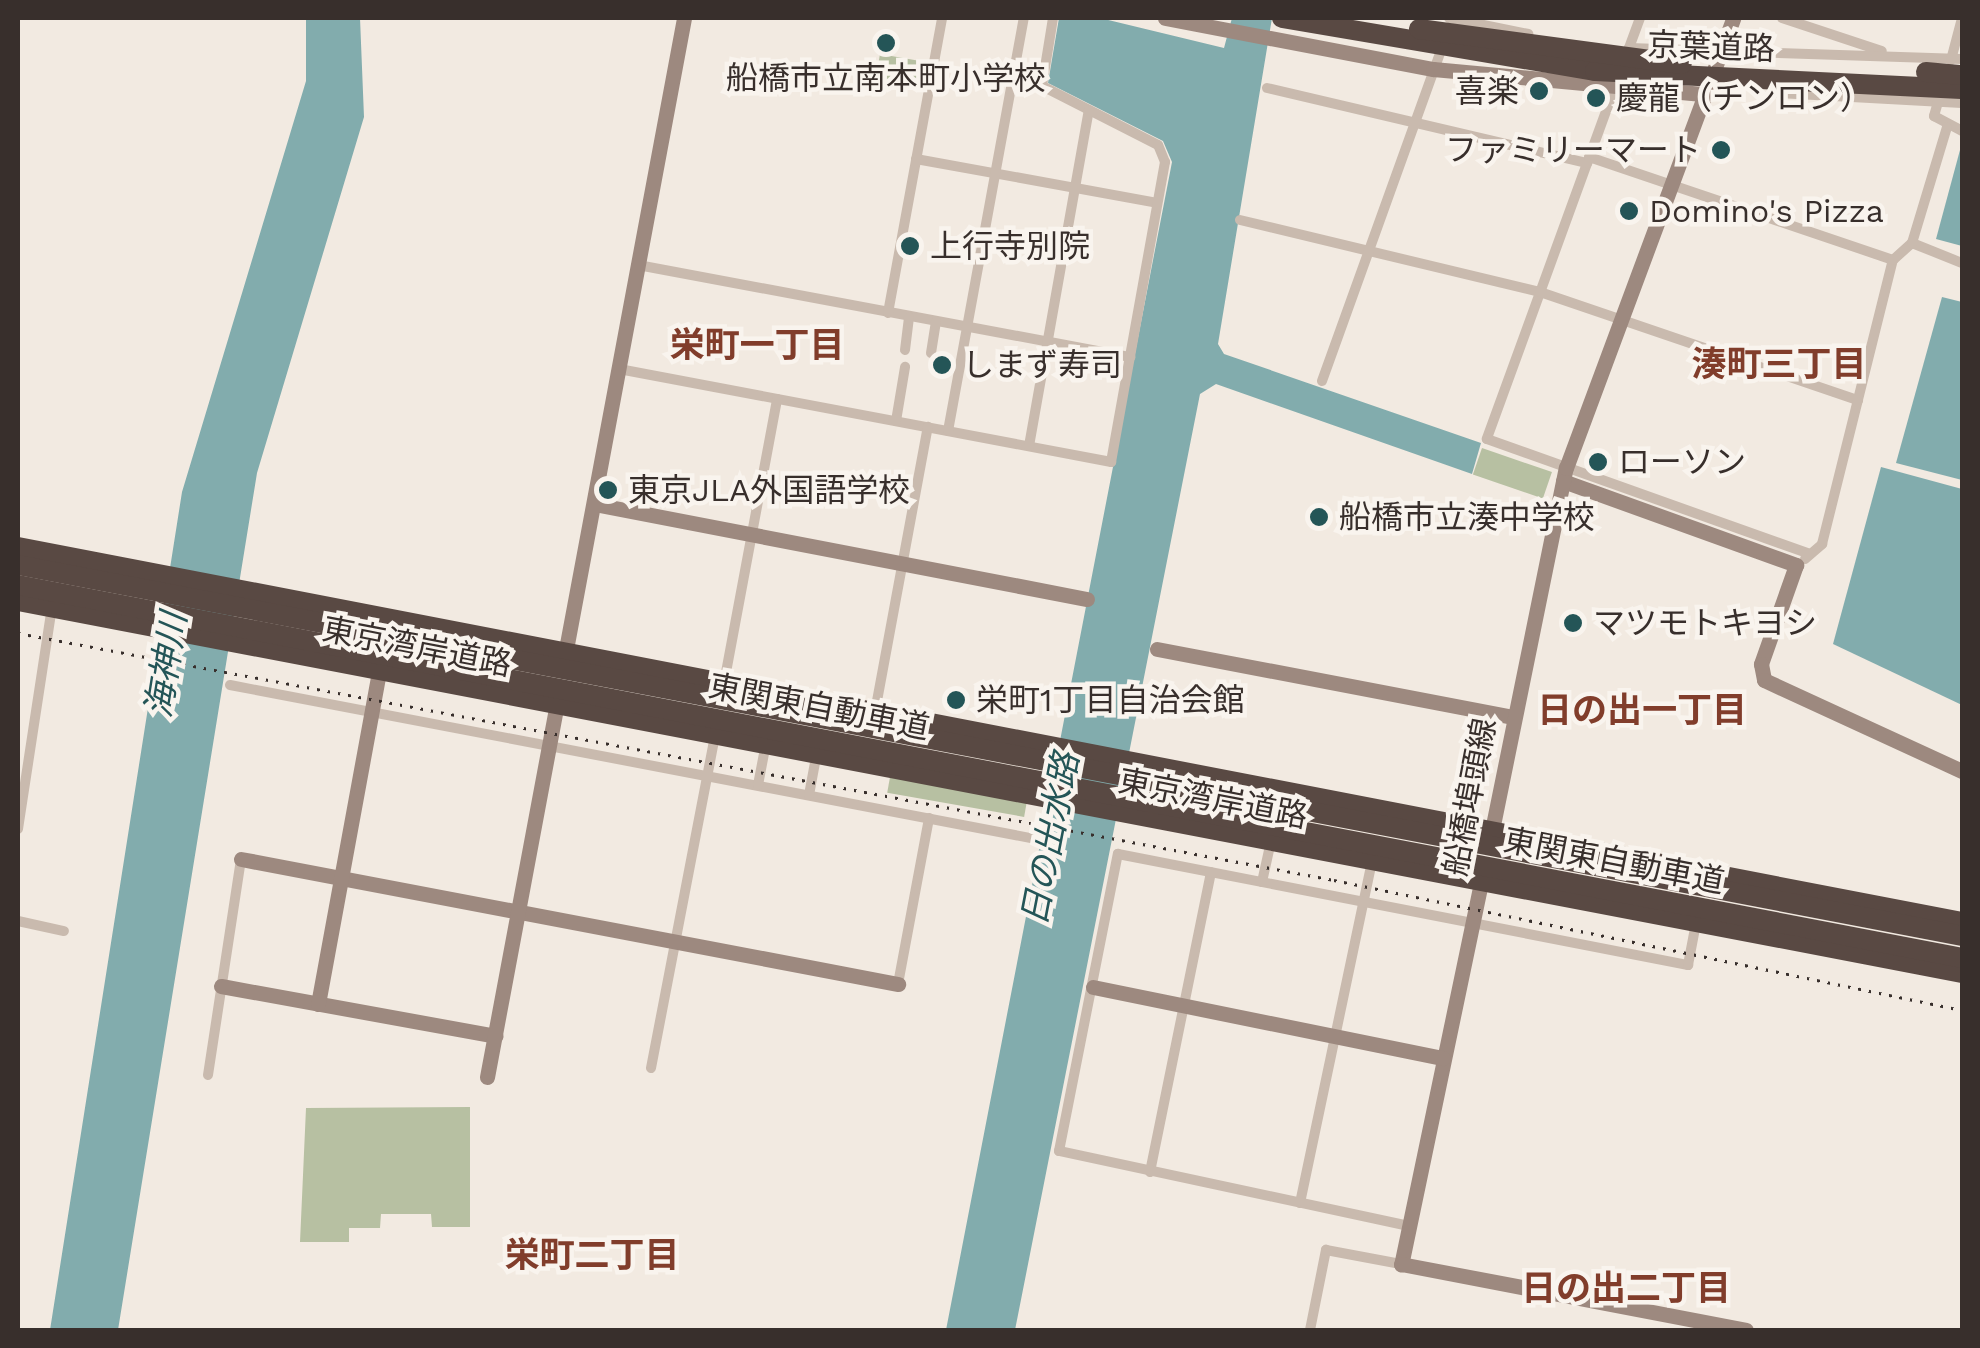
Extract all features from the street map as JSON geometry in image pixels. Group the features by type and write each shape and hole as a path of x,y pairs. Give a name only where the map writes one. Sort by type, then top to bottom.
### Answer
{"highway":[{"name":"京葉道路","path":"1282,18 1595,72 1962,89"},
{"name":"京葉道路","path":"1358,18 1620,60 1959,64"},
{"name":"東京湾岸道路","path":"18,539 150,573"},
{"name":"東京湾岸道路","path":"18,547 1962,922"},
{"name":"東関東自動車道","path":"18,565 1962,936"},
{"name":"東関東自動車道","path":"18,584 1962,958"},
{"name":"東京湾岸道路","path":"18,598 1962,973"},
{"path":"400,621 442,642 449,660 538,677 557,704"},
{"path":"566,653 574,679 622,689 634,710 704,731"}],"street":[{"path":"488,1077 684,18"},
{"path":"888,312 942,18"},
{"path":"948,431 1024,18"},
{"path":"619,369 1111,462 1165,162 1158,145 1042,86 1052,18"},
{"path":"1165,18 1433,69 1705,94"},
{"path":"1322,382 1452,18 1629,48 1720,54 1892,55 1959,64"},
{"path":"1640,18 1487,439 1565,474 1796,564"},
{"name":"船橋埠頭線","path":"1402,1264 1565,474 1733,18"},
{"path":"1782,18 1892,55"},
{"path":"1962,18 1959,64 1934,116 1947,127 1962,131"},
{"path":"1266,88 1588,160 1893,260"},
{"path":"1777,93 1962,104"},
{"path":"1028,446 1088,110"},
{"path":"1947,127 1912,243 1893,260 1822,544 1796,564 1761,664 1764,680 1962,772"},
{"path":"916,159 1158,203"},
{"path":"1240,220 1540,292 1858,400"},
{"path":"1912,243 1962,263"},
{"path":"638,266 1130,357"},
{"path":"905,350 909,316"},
{"path":"931,354 936,322"},
{"path":"896,421 905,367"},
{"path":"724,684 778,398"},
{"path":"878,701 928,427"},
{"path":"1565,474 1810,554"},
{"path":"594,504 1087,599"},
{"path":"18,829 46,606"},
{"path":"1156,649 1514,718"},
{"path":"318,1004 379,670"},
{"path":"230,684 1040,840"},
{"path":"651,1068 707,775 704,731"},
{"path":"758,785 766,743"},
{"path":"809,795 817,752"},
{"path":"208,1075 242,859 898,984 929,818"},
{"path":"1262,882 1271,841"},
{"path":"1409,1226 1059,1151 1118,854 1688,965 1696,922"},
{"path":"1300,1204 1372,860"},
{"path":"1150,1172 1211,872"},
{"path":"18,922 64,931"},
{"path":"221,986 495,1036"},
{"path":"1093,987 1443,1058"},
{"path":"1310,1330 1326,1250 1746,1330"}],"green space":[{"path":"880,54 927,62 922,90 875,82"},
{"path":"1482,448 1552,472 1543,499 1473,474"},
{"path":"890,777 1027,801 1024,817 887,793"},
{"path":"470,1107 470,1227 432,1227 431,1214 381,1214 380,1228 349,1228 349,1242 300,1242 306,1108"}],"water":[{"name":"海神川","path":"306,18 360,18 364,117 257,473 118,1330 50,1330 182,492 306,81"},
{"name":"日の出水路","path":"1059,18 1100,18 1224,48 1232,18 1272,18 1218,344 1224,354 1481,443 1472,474 1216,384 1200,394 1015,1330 946,1330 1172,162 1163,141 1048,83"},
{"path":"1962,151 1962,246 1936,239"},
{"path":"1942,297 1962,302 1962,480 1896,463"},
{"path":"1881,467 1962,489 1962,705 1833,644"}],"railway":[{"path":"18,633 1334,880 1962,1010"}],"place":[{"name":"船橋市立南本町小学校","path":"886,43"},
{"name":"喜楽","path":"1539,91"},
{"name":"慶龍（チンロン）","path":"1596,98"},
{"name":"ファミリーマート","path":"1721,150"},
{"name":"Domino's Pizza","path":"1629,211"},
{"name":"上行寺別院","path":"910,246"},
{"name":"しまず寿司","path":"942,365"},
{"name":"ローソン","path":"1598,462"},
{"name":"東京JLA外国語学校","path":"608,490"},
{"name":"船橋市立湊中学校","path":"1319,517"},
{"name":"マツモトキヨシ","path":"1573,623"},
{"name":"栄町1丁目自治会館","path":"956,700"}],"district":[{"name":"栄町一丁目","path":"757,345"},
{"name":"湊町三丁目","path":"1779,364"},
{"name":"日の出一丁目","path":"1642,710"},
{"name":"栄町二丁目","path":"592,1255"},
{"name":"日の出二丁目","path":"1626,1288"}]}
